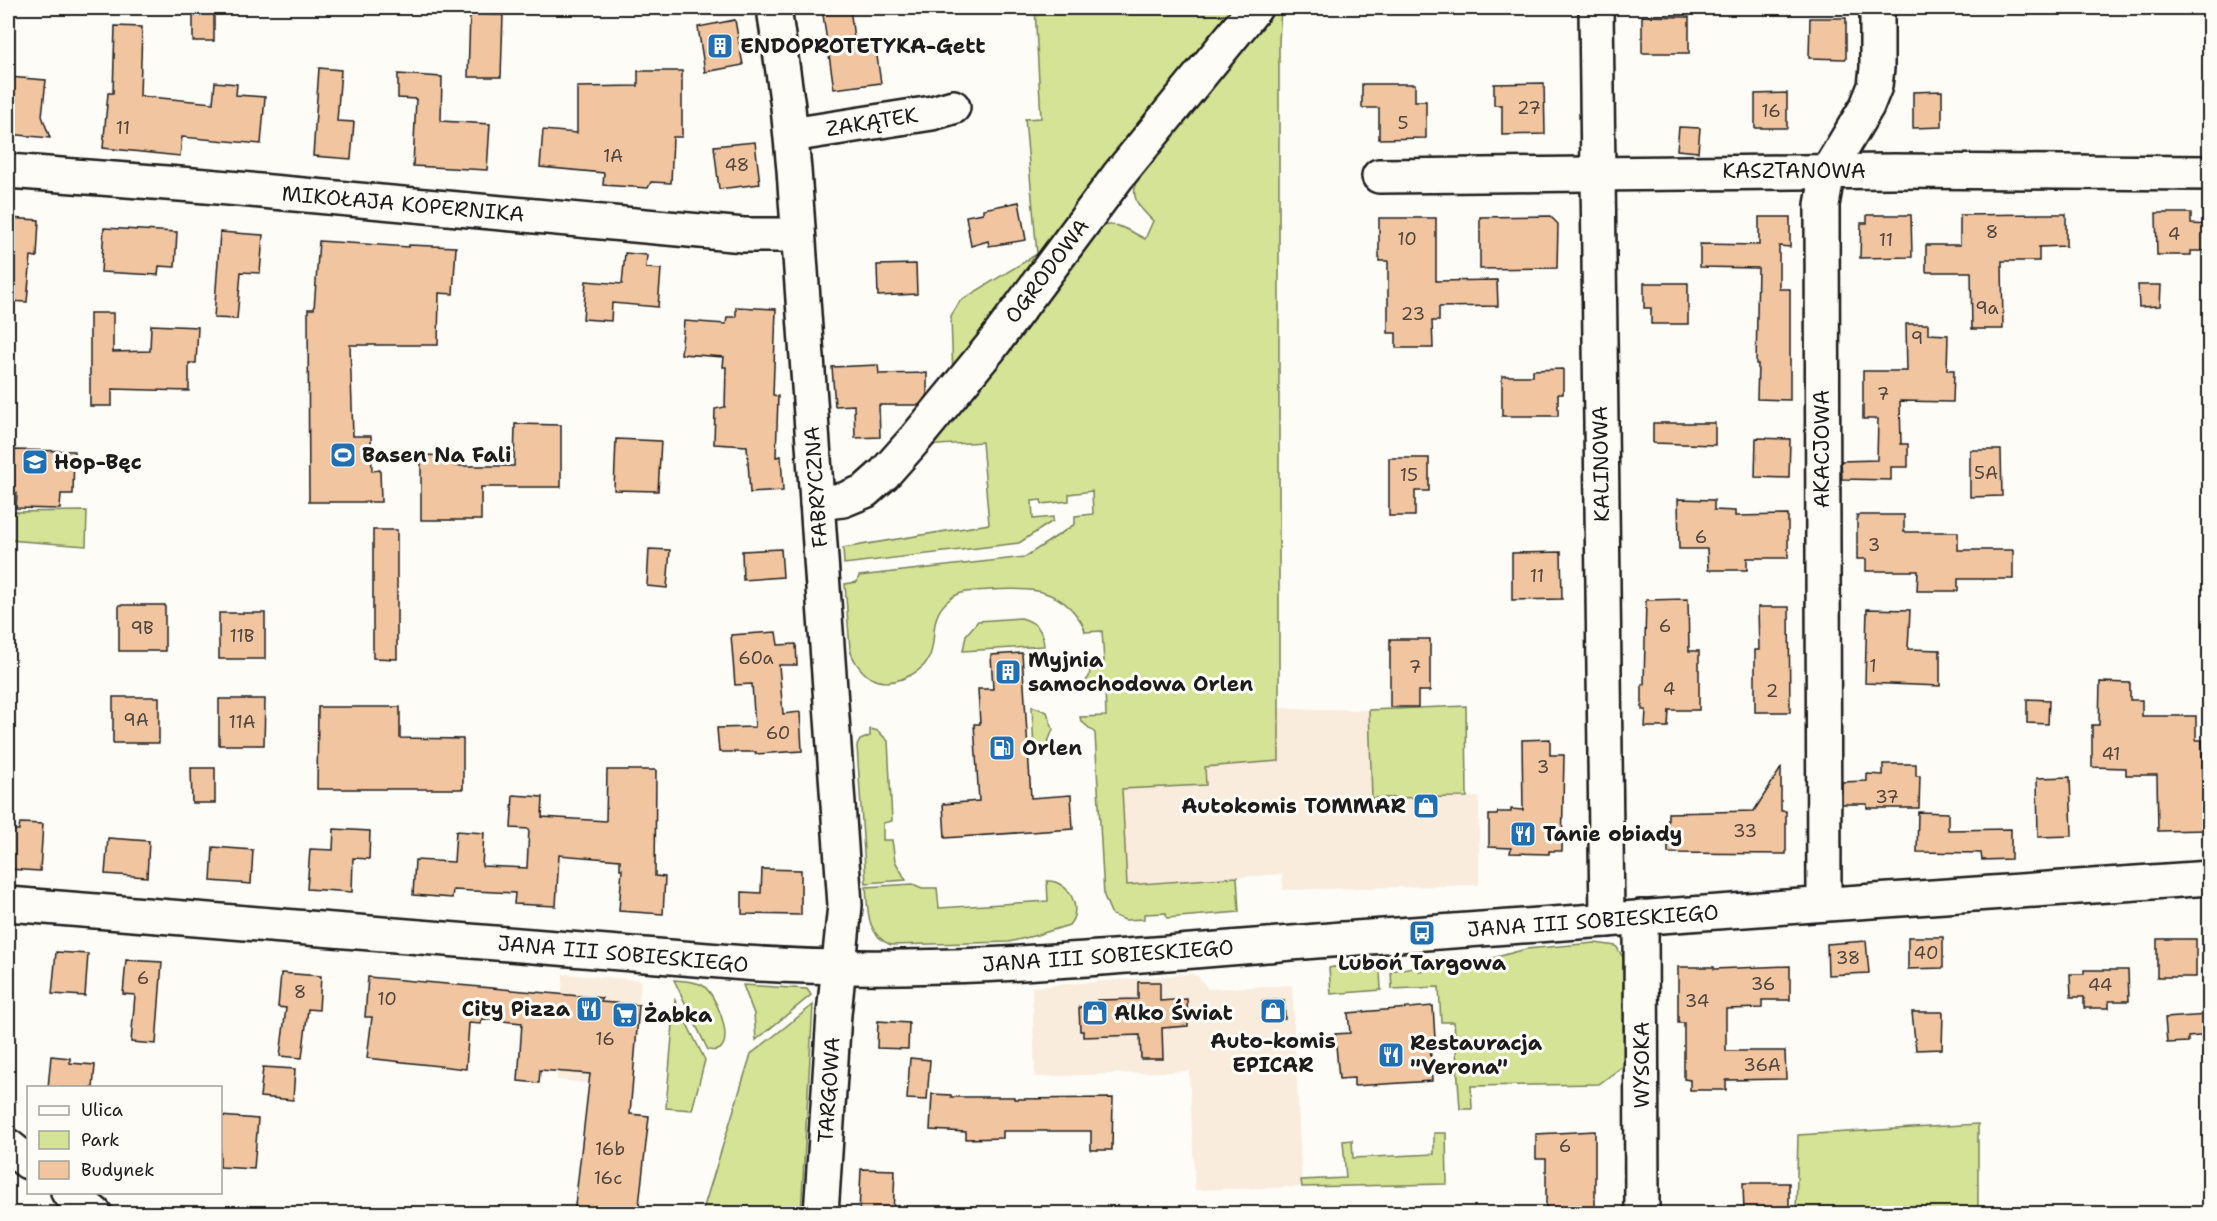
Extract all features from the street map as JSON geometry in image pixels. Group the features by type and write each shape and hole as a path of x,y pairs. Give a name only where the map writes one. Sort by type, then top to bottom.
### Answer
{"street":[{"name":"FABRYCZNA","path":"774,8 784,71 790,135 846,905 840,968"},
{"name":"OGRODOWA","path":"817,503 843,500 865,491 884,474 916,438 990,348 1118,176 1255,8"},
{"name":"KALINOWA","path":"1596,8 1599,173 1598,343 1607,920"},
{"name":"AKACJOWA","path":"1824,904 1822,210 1828,171 1872,95 1876,78 1877,8"},
{"name":"ZAKĄTEK","path":"790,135 932,113 953,107"},
{"name":"MIKOŁAJA KOPERNIKA","path":"8,171 206,186 744,236 798,235"},
{"name":"KASZTANOWA","path":"1379,176 1828,171 2210,173"},
{"name":"JANA III SOBIESKIEGO","path":"8,904 717,961 840,968 936,967 2210,878"},
{"name":"WYSOKA","path":"1641,917 1642,1214"},
{"name":"TARGOWA","path":"821,1214 834,1014 840,968"},
{"path":"8,1146 27,1161"},
{"path":"70,1194 95,1214"}],"shaded area":[{"path":"1279,708 1369,710 1372,798 1479,797 1479,885 1283,890 1282,874 1127,885 1122,789 1205,785 1204,767 1279,761"},
{"path":"563,974 641,980 633,1078 617,1086 557,1080"},
{"path":"1191,974 1198,976 1208,989 1292,985 1302,1187 1195,1190 1189,1071 1035,1077 1032,987"}],"green space":[{"path":"1035,8 1236,8 953,378 951,316 960,301 1037,254 1025,119 1041,118"},
{"path":"1275,8 1281,8 1279,41 1279,761 1205,767 1206,785 1122,789 1127,885 1237,877 1239,912 1167,918 1166,913 1144,914 1144,919 1125,920 1112,915 1104,896 1095,733 1081,721 1080,717 1106,716 1105,688 1078,690 1089,677 1091,663 1104,661 1102,631 1085,632 1081,621 1068,606 1048,594 1026,589 964,592 954,596 941,609 936,620 931,652 927,662 918,671 902,679 878,681 864,673 850,649 845,584 857,582 859,576 1025,557 1075,524 1075,516 1093,514 1092,491 1069,494 1069,501 1042,504 1041,500 1032,501 1033,519 1053,517 1053,521 1019,543 844,564 843,548 989,524 982,442 925,446 1094,230 1114,225 1145,239 1153,221 1143,211 1135,197 1137,177 1197,97"},
{"path":"87,511 86,546 8,540 8,512"},
{"path":"1021,618 1038,628 1044,646 963,651 966,635 978,621"},
{"path":"1032,706 1047,712 1053,729 1047,745 1034,752"},
{"path":"1466,706 1467,797 1372,798 1369,710"},
{"path":"870,729 878,731 888,741 892,821 883,823 883,840 892,840 895,861 906,880 866,883 857,746 860,740 870,736"},
{"path":"1047,881 1061,885 1072,896 1075,911 1069,925 1009,942 891,945 877,935 868,913 866,887 913,884 922,888 937,888 939,908 1048,901"},
{"path":"1595,943 1616,946 1626,962 1626,1064 1599,1084 1471,1086 1472,1109 1460,1109 1454,1022 1441,1022 1439,987 1392,989 1391,971 1418,966 1419,971 1471,964 1526,949"},
{"path":"1329,968 1380,970 1381,990 1331,994"},
{"path":"674,980 702,985 712,996 724,1025 724,1042 720,1049 708,1050"},
{"path":"743,985 807,989 811,995 756,1040 754,1014"},
{"path":"675,1000 705,1060 692,1110 666,1108"},
{"path":"813,1005 801,1213 702,1213 751,1054"},
{"path":"1978,1124 1978,1213 1796,1213 1798,1135"},
{"path":"1434,1133 1446,1133 1447,1184 1302,1187 1301,1180 1346,1178 1343,1141 1352,1140 1353,1158 1434,1154"}],"building":[{"path":"193,8 214,8 214,41 193,41"},
{"path":"822,8 850,8 855,46 875,43 881,83 834,89"},
{"path":"470,14 503,15 501,77 468,77"},
{"path":"1642,16 1689,17 1689,53 1642,53"},
{"path":"1810,18 1846,18 1846,59 1809,58"},
{"name":"ENDOPROTETYKA-Gett","path":"735,20 743,65 705,72 698,27"},
{"path":"115,26 142,27 140,96 213,103 215,82 237,84 236,95 265,97 261,144 182,137 180,156 103,148 108,93 113,93"},
{"path":"319,68 341,70 337,121 354,122 351,159 313,156"},
{"path":"638,71 682,71 682,137 673,137 671,183 651,182 648,188 603,185 604,173 540,167 543,130 577,133 577,87 638,86"},
{"path":"398,74 442,77 441,121 490,124 487,170 413,166 416,99 398,98"},
{"path":"8,77 46,80 42,116 50,138 8,134"},
{"path":"1544,83 1545,134 1502,135 1502,105 1494,105 1494,84"},
{"path":"1362,84 1415,84 1415,101 1426,101 1426,138 1379,139 1379,108 1362,108"},
{"path":"1942,91 1942,127 1913,128 1913,92"},
{"path":"1787,93 1787,128 1755,128 1755,94"},
{"path":"1679,127 1700,128 1698,152 1677,150"},
{"path":"755,142 760,184 719,189 714,146"},
{"path":"1019,202 1026,240 989,246 988,241 971,246 966,216 983,213 983,209"},
{"path":"2156,213 2191,213 2191,224 2210,225 2210,251 2191,251 2191,255 2157,255"},
{"path":"2066,214 2066,246 2039,247 2039,261 2002,261 2003,329 1972,329 1971,272 1926,272 1926,245 1960,245 1960,215"},
{"path":"1867,215 1911,215 1912,257 1860,258 1861,223 1867,223"},
{"path":"1550,216 1558,224 1557,268 1480,269 1480,217"},
{"path":"1759,217 1790,217 1790,247 1779,246 1779,289 1790,289 1790,400 1757,399 1758,268 1700,267 1700,244 1759,245"},
{"path":"8,218 39,220 37,257 31,256 27,302 8,301"},
{"path":"1379,218 1436,218 1436,281 1497,280 1498,306 1439,307 1439,321 1432,321 1433,348 1396,348 1396,333 1388,333 1388,261 1379,261"},
{"path":"104,228 177,232 175,267 159,266 158,275 101,272"},
{"path":"220,232 263,235 260,273 241,272 237,319 214,318"},
{"path":"319,241 409,247 409,245 456,247 453,294 439,293 438,345 350,345 353,436 371,436 372,471 380,470 381,502 309,502 308,309 314,309"},
{"path":"625,253 647,255 646,268 661,269 658,307 612,303 611,321 583,319 586,281 622,284"},
{"path":"916,264 917,294 878,296 877,265"},
{"path":"1644,283 1688,283 1688,324 1651,324 1651,308 1644,308"},
{"path":"2138,285 2161,285 2160,306 2139,307"},
{"path":"736,307 776,309 773,395 778,396 776,457 781,456 783,491 750,493 747,446 714,444 715,409 725,407 724,357 681,354 684,321 726,324 727,317 736,317"},
{"path":"90,313 113,313 113,352 150,351 151,325 198,327 196,363 189,363 189,391 112,389 112,406 90,406"},
{"path":"1906,324 1928,324 1928,334 1948,335 1947,370 1954,370 1953,402 1900,401 1901,444 1908,444 1908,467 1891,467 1891,480 1842,479 1841,461 1877,460 1878,419 1863,419 1863,371 1907,371"},
{"path":"878,365 879,374 927,373 927,395 919,405 879,405 880,437 855,438 854,405 835,406 832,367"},
{"path":"1563,369 1563,394 1558,394 1558,416 1502,416 1502,376 1533,376 1533,370"},
{"path":"1653,423 1715,423 1715,445 1653,443"},
{"path":"515,424 561,425 561,487 481,487 481,520 421,520 421,455 453,456 453,466 514,466"},
{"path":"1756,438 1790,439 1789,478 1755,477"},
{"path":"616,439 661,441 658,491 614,490"},
{"path":"8,450 74,451 73,494 61,494 60,509 16,508 17,493 8,493"},
{"path":"1970,450 2001,450 2002,496 1970,497"},
{"path":"1389,458 1429,458 1429,491 1415,491 1415,516 1389,516"},
{"path":"1678,499 1714,500 1714,510 1735,511 1735,516 1788,515 1788,558 1747,558 1747,570 1708,570 1707,549 1679,549"},
{"path":"1857,515 1904,515 1904,532 1958,532 1958,550 2013,550 2013,579 1958,579 1958,591 1917,591 1918,571 1866,571 1866,559 1857,559"},
{"path":"373,530 397,530 397,659 373,658"},
{"path":"649,549 670,550 667,588 647,586"},
{"path":"781,549 783,577 743,580 742,551"},
{"path":"1561,552 1562,599 1512,600 1512,553"},
{"path":"1688,599 1689,651 1699,651 1699,710 1669,710 1668,727 1645,727 1646,710 1642,710 1642,684 1644,684 1646,600"},
{"path":"119,605 165,605 165,651 119,651"},
{"path":"1758,607 1789,607 1790,712 1755,712 1755,650 1759,650"},
{"path":"1867,609 1910,610 1908,649 1940,650 1940,686 1865,683"},
{"path":"219,613 265,613 265,659 219,659"},
{"path":"776,632 778,645 796,644 797,665 779,665 783,714 800,712 802,751 756,754 756,752 719,752 717,728 755,727 752,684 735,685 731,635"},
{"path":"1390,639 1430,639 1430,691 1418,691 1418,707 1390,707"},
{"path":"1022,653 1031,798 1071,795 1073,829 945,838 943,804 979,801 974,724 980,724 978,689 993,689 991,655"},
{"path":"2100,682 2130,683 2130,700 2142,700 2142,716 2196,716 2196,740 2202,740 2208,830 2158,831 2157,775 2126,775 2126,768 2092,767 2092,725 2099,725"},
{"path":"113,697 159,697 159,743 113,743"},
{"path":"219,699 265,699 264,745 219,745"},
{"path":"2027,699 2049,700 2048,724 2027,723"},
{"path":"318,707 400,707 400,738 463,739 463,789 317,789"},
{"path":"1550,739 1550,755 1564,755 1562,851 1549,851 1549,854 1510,853 1511,848 1489,847 1489,815 1511,812 1511,809 1523,810 1522,740"},
{"path":"1883,764 1916,764 1916,776 1920,776 1919,808 1867,808 1867,804 1842,804 1842,782 1867,781 1867,774 1883,775"},
{"path":"191,768 215,768 215,803 192,803"},
{"path":"1781,768 1781,811 1786,811 1786,854 1668,853 1668,813 1754,811"},
{"path":"607,770 656,770 655,876 665,877 663,914 619,911 622,869 620,869 620,860 559,855 556,906 514,904 515,893 453,890 452,898 413,895 415,860 454,862 456,831 484,833 482,866 527,868 529,829 511,828 513,795 543,797 542,817 606,821"},
{"path":"2070,777 2072,836 2038,837 2037,778"},
{"path":"1918,812 1948,813 1948,830 2011,829 2011,859 1982,860 1981,853 1917,852"},
{"path":"20,823 43,824 40,871 8,869 8,830 19,830"},
{"path":"334,829 370,831 369,859 353,858 352,892 307,889 310,849 333,850"},
{"path":"108,838 149,841 147,877 105,874"},
{"path":"213,847 253,850 251,884 211,881"},
{"path":"762,869 801,870 801,915 742,914 742,892 761,893"},
{"path":"1908,937 1943,937 1943,968 1908,969"},
{"path":"2157,939 2196,939 2196,977 2157,977"},
{"path":"1866,941 1869,973 1828,975 1827,944"},
{"path":"56,952 88,954 85,996 52,994"},
{"path":"126,960 162,962 156,1044 131,1042 135,995 123,994"},
{"path":"1790,966 1790,1000 1762,1000 1762,1008 1726,1009 1726,1051 1785,1051 1786,1079 1726,1080 1726,1090 1690,1090 1690,1080 1684,1079 1684,1023 1678,1023 1678,967 1714,967 1714,969"},
{"path":"2084,970 2128,970 2129,1001 2109,1001 2109,1008 2084,1008 2084,997 2071,997 2070,974 2084,974"},
{"path":"281,973 321,976 319,1010 308,1009 302,1058 280,1056 286,1008 278,1007"},
{"path":"368,977 602,998 601,1002 639,1005 630,1114 649,1116 638,1214 574,1214 590,1074 540,1070 539,1083 518,1081 522,1023 482,1019 481,1024 469,1023 466,1069 367,1058 372,1017 365,1017"},
{"path":"1138,982 1160,982 1160,1001 1187,999 1188,1026 1162,1028 1163,1059 1141,1059 1140,1035 1083,1037 1083,1031 1080,1031 1079,1007 1097,1006 1097,1000 1138,999"},
{"path":"1284,1000 1285,1019 1263,1020 1262,1001"},
{"name":"Restauracja \"Verona\"","path":"1433,1006 1435,1039 1430,1039 1432,1081 1354,1086 1354,1078 1339,1079 1335,1034 1350,1033 1348,1013"},
{"path":"1912,1012 1943,1012 1942,1049 1916,1050"},
{"path":"2208,1015 2210,1035 2188,1037 2188,1042 2167,1043 2165,1018"},
{"path":"878,1021 909,1023 908,1049 877,1048"},
{"path":"51,1056 70,1058 70,1063 95,1065 93,1086 48,1086"},
{"path":"910,1058 930,1060 927,1100 907,1099"},
{"path":"263,1067 295,1069 293,1100 260,1097"},
{"path":"932,1094 951,1095 951,1097 1014,1097 1014,1099 1113,1098 1112,1150 1091,1150 1091,1131 1003,1131 1003,1138 966,1139 966,1132 930,1130"},
{"path":"222,1116 258,1119 254,1169 222,1167"},
{"path":"1595,1131 1595,1214 1546,1214 1546,1159 1536,1159 1536,1134"},
{"path":"861,1169 895,1170 893,1214 859,1214"},
{"path":"1743,1183 1789,1183 1789,1214 1744,1214"}],"place":[{"name":"ENDOPROTETYKA-Gett","path":"720,46"},
{"name":"Basen Na Fali","path":"343,455"},
{"name":"Hop-Bęc","path":"35,462"},
{"name":"Myjnia samochodowa Orlen","path":"1008,672"},
{"name":"Orlen","path":"1002,748"},
{"name":"Autokomis TOMMAR","path":"1426,806"},
{"name":"Tanie obiady","path":"1523,834"},
{"name":"Luboń Targowa","path":"1422,933"},
{"name":"City Pizza","path":"589,1009"},
{"name":"Auto-komis EPICAR","path":"1273,1011"},
{"name":"Alko Świat","path":"1095,1013"},
{"name":"Żabka","path":"625,1015"},
{"name":"Restauracja \"Verona\"","path":"1391,1055"}]}
